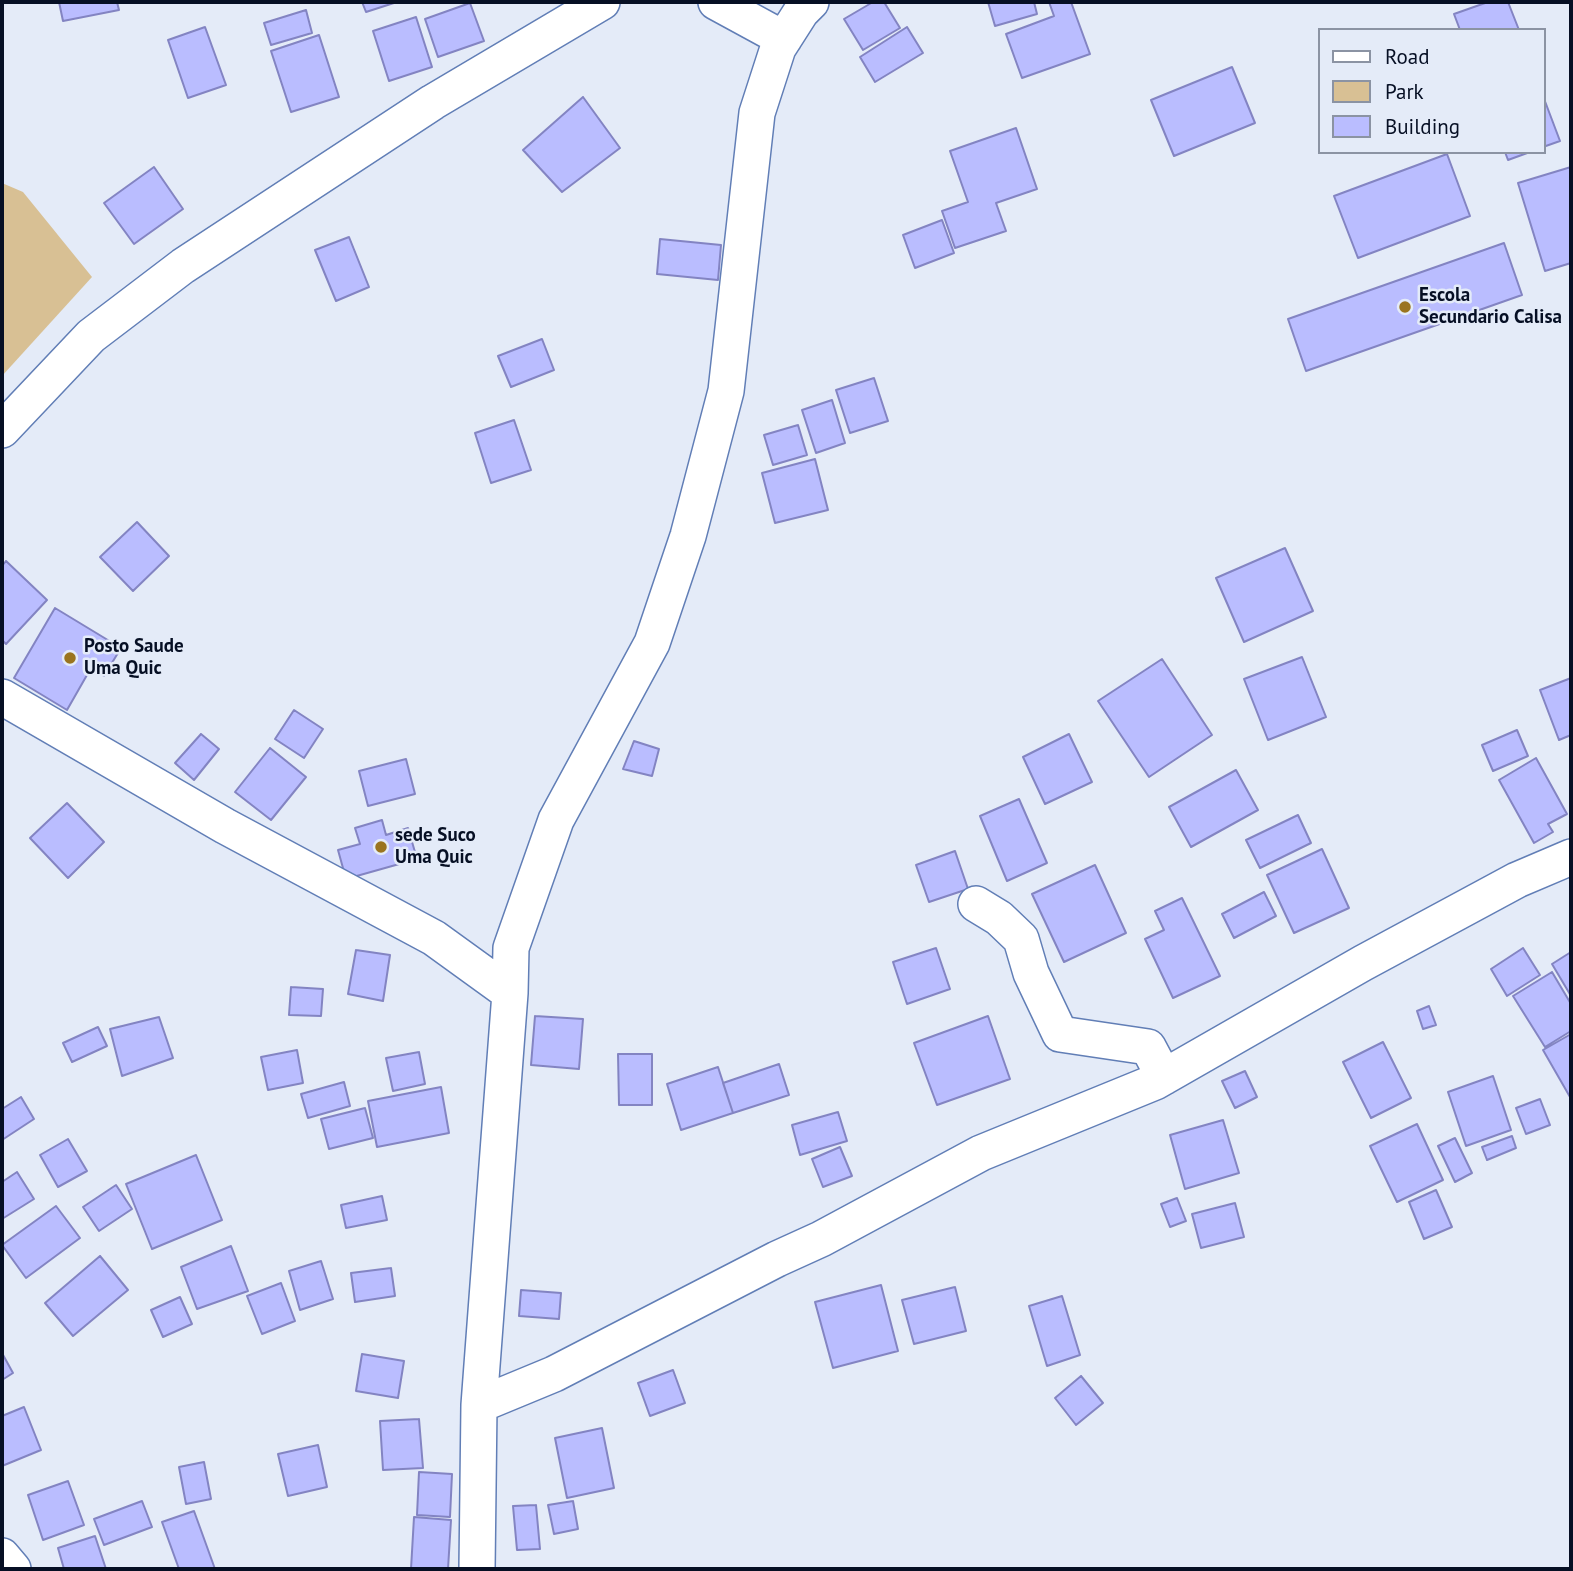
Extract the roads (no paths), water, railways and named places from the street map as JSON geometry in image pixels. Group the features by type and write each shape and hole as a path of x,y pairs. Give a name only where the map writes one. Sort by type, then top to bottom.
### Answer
{"street":[{"path":"2,430 91,336 183,266 433,102 603,2"},
{"path":"716,2 783,39"},
{"path":"477,1569 480,1405 511,948 556,820 652,643 688,536 726,391 757,113 778,48 801,12 811,2"},
{"path":"2,697 225,826 434,939 510,993"},
{"path":"480,1405 554,1374 821,1239 981,1153 1164,1077 1387,950 1517,880 1571,857"},
{"path":"976,904 999,918 1021,939 1031,973 1060,1034 1148,1047 1164,1077"},
{"path":"2,1556 13,1569"}],"place":[{"name":"Escola Secundario Calisa","path":"1405,307"},
{"name":"Posto Saude Uma Quic","path":"70,658"},
{"name":"sede Suco Uma Quic","path":"381,847"}]}
